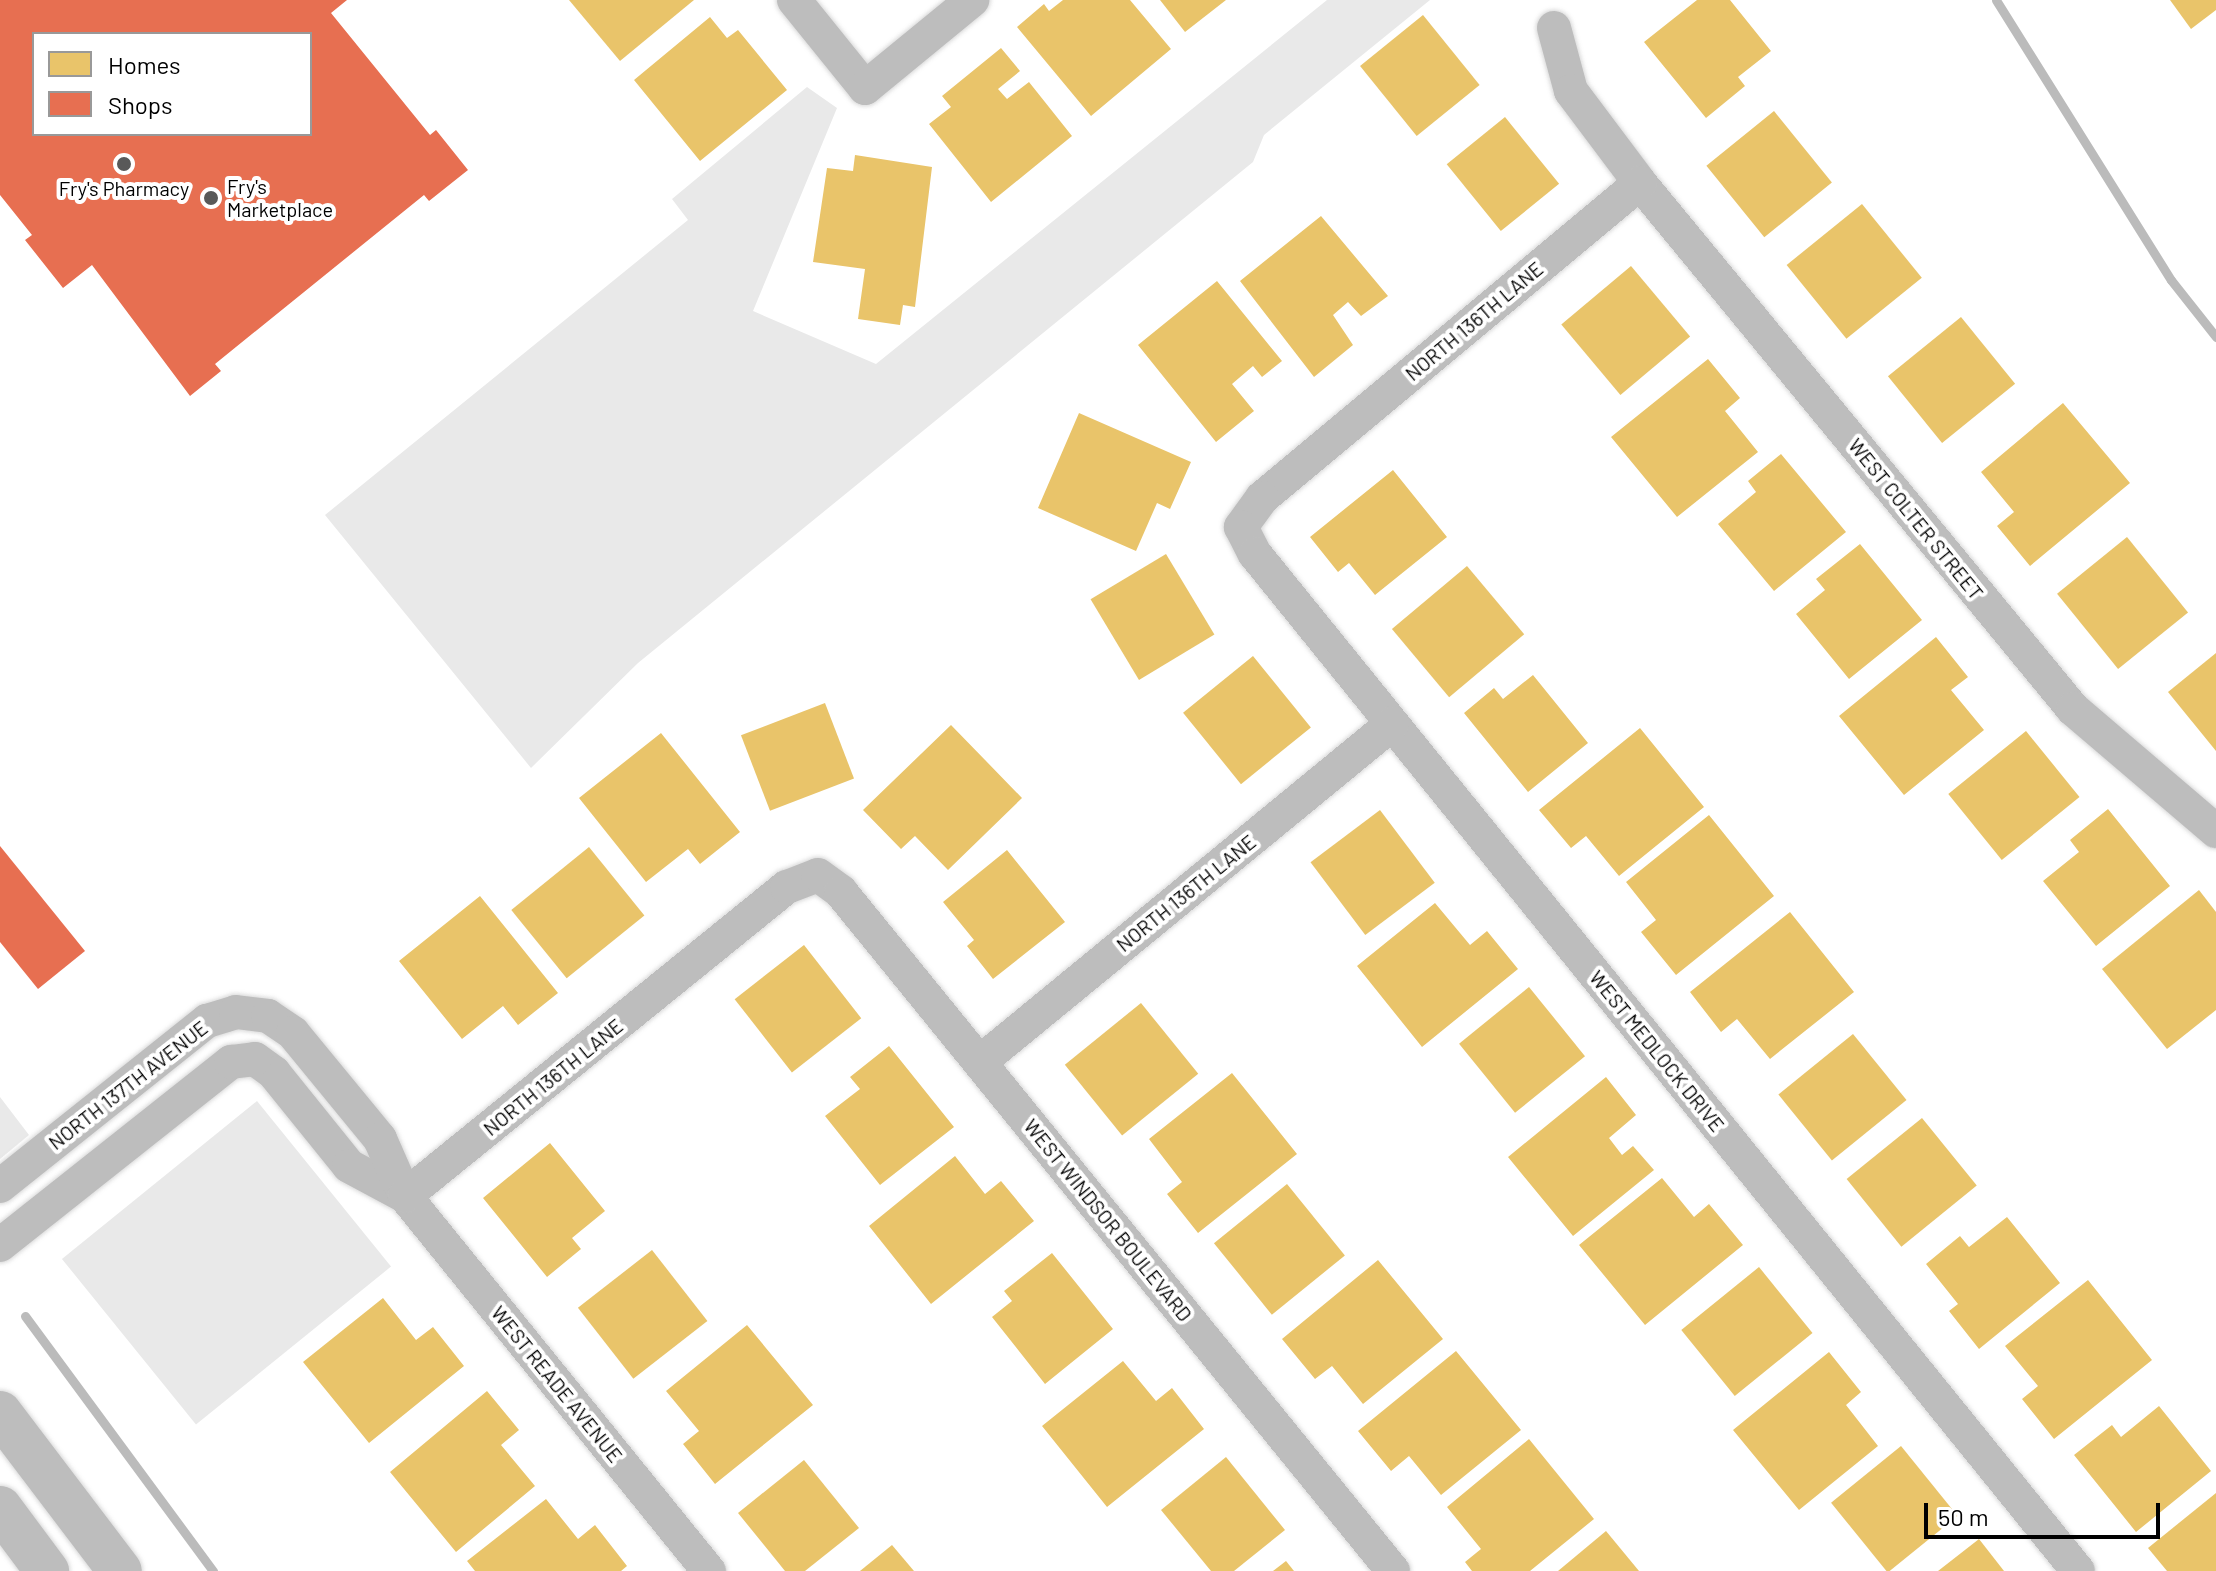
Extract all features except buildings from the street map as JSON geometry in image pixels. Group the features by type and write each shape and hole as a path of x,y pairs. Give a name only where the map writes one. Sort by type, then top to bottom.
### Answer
{"main road":[{"path":"0,1413 120,1571"},
{"path":"0,1508 47,1571"}],"street":[{"path":"794,0 865,88 972,0"},
{"name":"WEST COLTER STREET","path":"1554,28 1571,91 1640,183 2073,709 2216,831"},
{"name":"NORTH 136TH LANE","path":"1241,527 1262,498 1640,183"},
{"name":"WEST MEDLOCK DRIVE","path":"1241,527 1255,554 2078,1571"},
{"name":"NORTH 136TH LANE","path":"980,1062 1392,724"},
{"name":"NORTH 136TH LANE","path":"405,1196 787,887 818,875"},
{"name":"WEST WINDSOR BOULEVARD","path":"818,875 841,892 1393,1571"},
{"name":"NORTH 137TH AVENUE","path":"0,1186 207,1021 236,1012 268,1016"},
{"path":"0,1245 231,1062 255,1059 268,1016"},
{"name":"WEST READE AVENUE","path":"268,1016 293,1033 380,1139 405,1196 709,1571"},
{"name":"WEST READE AVENUE","path":"255,1059 274,1073 349,1166 405,1196"},
{"path":"326,1139 357,1112"}],"shaded area":[{"path":"1327,0 1430,0 1264,135 1253,162 638,663 531,768 325,515 688,220 672,199 807,87 837,108 753,311 876,364"},
{"path":"0,1097 29,1135 0,1159"},
{"path":"257,1101 391,1267 196,1424 62,1259"}],"waterway":[{"path":"1996,0 2171,280 2216,337"},
{"path":"25,1316 213,1571"}],"place":[{"name":"Fry's Pharmacy","path":"124,164"},
{"name":"Fry's Marketplace","path":"211,198"}]}
